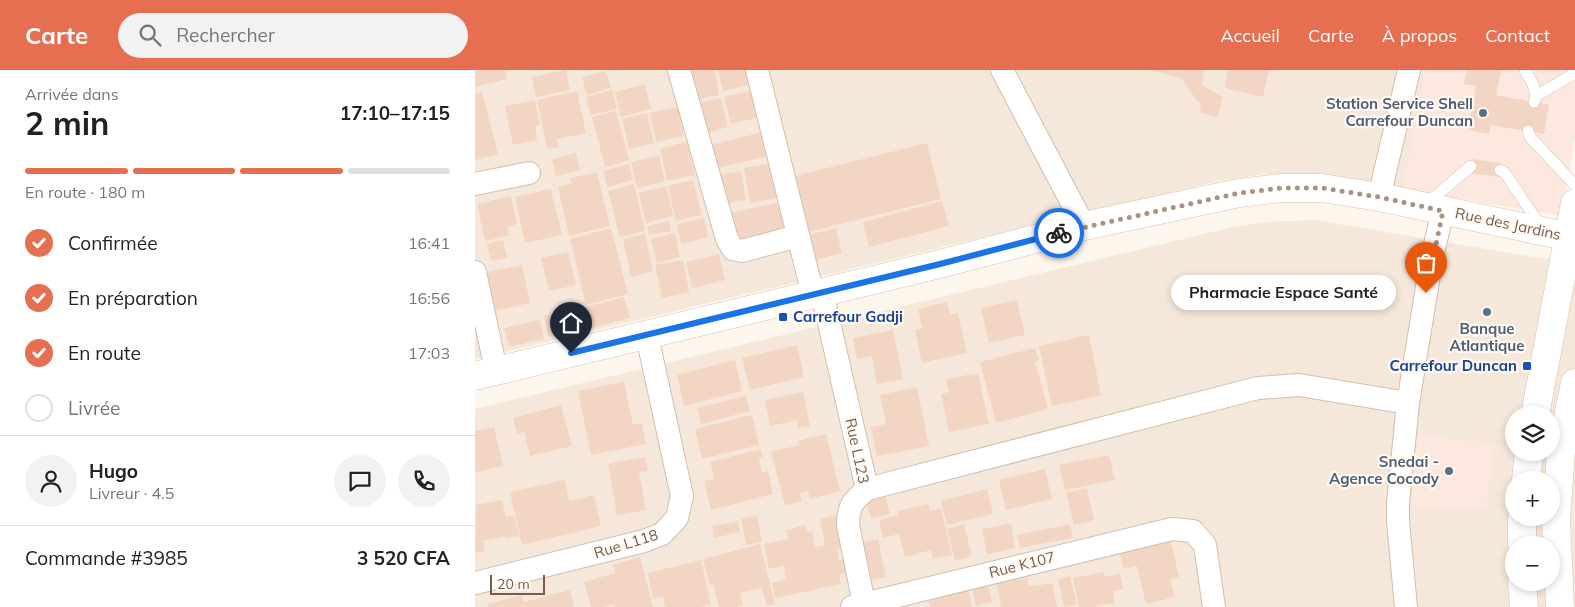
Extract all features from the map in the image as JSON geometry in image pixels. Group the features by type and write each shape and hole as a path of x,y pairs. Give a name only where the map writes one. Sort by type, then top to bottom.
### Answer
{"main road":[{"name":"Rue des Jardins","path":"486,373 647,336 1084,226 1239,193 1282,188 1322,188 1379,197 1563,235"},
{"path":"1536,406 1563,235 1575,203"},
{"path":"1560,607 1555,520 1561,451 1575,383"},
{"path":"1523,591 1524,607"}],"street":[{"path":"679,70 727,239 733,249 743,251 798,236"},
{"name":"Rue L123","path":"757,70 798,236 817,293 867,489 852,502 848,513 858,606"},
{"path":"1002,70 1084,226"},
{"path":"1379,197 1409,70"},
{"path":"475,184 529,173"},
{"path":"1406,607 1398,503 1408,403 1432,257 1433,209"},
{"path":"475,272 486,373"},
{"name":"Rue L118","path":"475,583 644,541 662,534 677,518 682,496 647,336"},
{"path":"867,489 1258,388 1299,384 1408,403"},
{"name":"Rue K107","path":"858,606 1172,529 1193,531 1205,545 1214,607"}],"lane":[{"path":"1525,70 1533,84 1535,99 1575,74"},
{"path":"1528,131 1530,137 1575,185"},
{"path":"1433,209 1471,166"},
{"path":"1500,170 1505,173 1563,235"}],"shaded area":[{"path":"475,70 1575,70 1575,137 1403,189 1315,176 1264,174 1219,181 475,359"},
{"path":"1424,70 1575,70 1575,137 1561,216 1403,189"},
{"path":"1314,220 1546,259 1575,245 1575,607 475,607 475,409 1229,228 1265,222"},
{"path":"1418,434 1494,444 1486,507 1410,506"}],"building":[{"path":"475,70 505,70 507,79 475,87"},
{"path":"566,70 570,90 536,97 532,77"},
{"path":"691,70 715,70 719,95 696,100"},
{"path":"718,70 749,70 752,84 723,91"},
{"path":"1151,70 1204,70 1202,85 1223,97 1217,117 1200,112 1201,106 1181,78"},
{"path":"1228,70 1269,70 1263,97 1225,88"},
{"path":"1467,70 1501,70 1496,95 1549,105 1544,134 1491,125 1489,134 1468,130 1476,86 1464,84"},
{"path":"606,71 611,88 587,95 582,77"},
{"path":"645,84 651,109 621,117 615,92"},
{"path":"612,90 617,109 591,115 586,97"},
{"path":"753,90 760,117 731,124 724,97"},
{"path":"577,91 586,133 557,139 559,147 547,149 537,100"},
{"path":"482,92 498,154 475,160 475,94"},
{"path":"721,98 728,127 706,133 698,103"},
{"path":"535,100 540,125 535,126 537,140 513,145 505,106"},
{"path":"678,107 684,136 656,142 650,113"},
{"path":"616,111 629,160 605,167 592,117"},
{"path":"647,113 654,143 629,149 622,119"},
{"path":"763,132 768,156 713,169 707,146"},
{"path":"687,142 695,175 667,181 660,148"},
{"path":"927,143 941,199 804,233 791,177"},
{"path":"576,153 580,170 556,176 552,159"},
{"path":"659,156 665,181 637,188 631,162"},
{"path":"1472,159 1501,163 1499,177 1470,173"},
{"path":"773,163 779,198 750,203 744,168"},
{"path":"629,164 633,180 607,187 603,171"},
{"path":"741,171 746,200 721,204 716,175"},
{"path":"597,172 610,226 569,236 558,187 572,184 570,178"},
{"path":"693,180 702,215 676,221 668,186"},
{"path":"634,184 645,231 620,237 608,191"},
{"path":"666,186 673,216 646,223 639,193"},
{"path":"551,189 562,235 525,243 515,197"},
{"path":"511,196 517,224 507,227 509,236 485,241 477,204"},
{"path":"942,201 949,226 869,247 863,222"},
{"path":"781,202 787,231 733,243 727,213"},
{"path":"704,218 708,237 681,244 677,224"},
{"path":"669,221 671,231 649,235 647,226"},
{"path":"611,228 628,294 586,305 570,239"},
{"path":"836,228 842,253 811,261 805,236"},
{"path":"675,233 680,257 657,263 651,239"},
{"path":"645,234 653,271 631,277 623,239"},
{"path":"503,240 507,258 491,261 487,244"},
{"path":"568,252 576,285 549,291 541,258"},
{"path":"719,254 725,280 692,288 686,262"},
{"path":"683,260 689,292 662,298 655,265"},
{"path":"522,265 530,303 495,311 487,272"},
{"path":"624,297 630,318 591,328 586,307"},
{"path":"1017,300 1025,335 989,343 981,308"},
{"path":"947,302 950,315 958,313 967,353 922,363 915,330 922,328 918,309"},
{"path":"581,309 585,330 548,337 544,316"},
{"path":"540,320 544,339 509,347 504,328"},
{"path":"893,330 903,379 877,384 872,356 857,359 853,338"},
{"path":"1089,335 1101,396 1052,406 1039,346"},
{"path":"797,345 804,377 750,390 742,358"},
{"path":"1035,348 1039,361 1035,362 1048,409 996,423 980,362"},
{"path":"735,360 742,391 684,406 677,375"},
{"path":"978,373 989,424 949,432 941,394 949,392 946,379"},
{"path":"624,382 633,425 642,423 646,444 591,455 578,391"},
{"path":"917,387 929,446 877,456 871,427 886,424 880,395"},
{"path":"803,392 810,426 798,428 797,420 770,426 765,400"},
{"path":"746,396 750,411 701,424 697,408"},
{"path":"561,405 572,446 530,456 524,432 517,434 513,418"},
{"path":"752,415 759,445 702,459 695,429"},
{"path":"494,427 503,466 475,472 475,431"},
{"path":"826,434 840,491 810,499 808,491 800,493 802,501 785,506 771,452 799,445 798,441"},
{"path":"761,449 763,457 759,458 762,473 768,471 773,494 711,510 704,481 714,479 710,462"},
{"path":"1109,455 1115,480 1065,490 1059,465"},
{"path":"645,457 648,471 639,472 646,510 617,515 608,464"},
{"path":"1045,469 1052,499 1006,510 999,480"},
{"path":"565,480 569,501 594,495 601,526 522,545 510,492"},
{"path":"1087,488 1094,520 1074,525 1066,493"},
{"path":"987,489 993,514 947,525 941,501"},
{"path":"885,494 890,514 871,519 866,499"},
{"path":"502,500 506,517 514,516 519,536 506,538 506,536 483,541 485,551 475,553 476,505"},
{"path":"928,504 930,511 941,508 952,555 933,559 931,550 905,557 899,534 883,538 879,520 899,515 898,511"},
{"path":"836,515 843,549 837,550 839,561 843,560 846,573 839,574 841,584 775,598 772,583 786,579 784,566 769,569 764,544 788,539 786,530 806,525 807,532 812,531 815,547 825,545 820,519"},
{"path":"757,516 762,542 746,545 741,519"},
{"path":"738,521 740,532 714,538 712,526"},
{"path":"1011,523 1015,548 987,554 982,529"},
{"path":"964,524 972,556 955,561 947,529"},
{"path":"1070,524 1073,538 1020,548 1017,535"},
{"path":"1170,537 1179,577 1170,579 1175,597 1146,604 1137,566 1124,569 1119,551"},
{"path":"878,539 886,577 872,580 863,542"},
{"path":"760,544 775,604 767,606 762,588 740,593 743,605 719,607 713,584 710,585 703,559"},
{"path":"640,557 653,607 615,607 614,604 604,607 591,607 584,582 615,573 613,565"},
{"path":"701,560 711,605 700,607 665,607 663,597 653,599 648,573"},
{"path":"1104,572 1105,577 1120,574 1123,589 1113,591 1115,603 1093,607 1079,607 1073,578"},
{"path":"1070,576 1077,605 1064,607 1058,579"},
{"path":"1027,578 1029,587 1052,583 1057,607 1001,607 997,584"},
{"path":"988,585 992,602 976,606 972,588"},
{"path":"968,587 972,607 930,607 928,596"},
{"path":"570,590 574,607 525,607 524,602"},
{"path":"522,595 525,607 489,607 488,604"}],"way so far":[{"path":"1059,233 1239,193 1282,188 1322,188 1379,197 1443,211 1426,293"}],"place":[{"name":"Station Service Shell Carrefour Duncan","path":"1483,113"},
{"name":"Pharmacie Espace Santé","path":"1426,293"},
{"name":"Banque Atlantique","path":"1487,312"},
{"name":"Carrefour Gadji","path":"783,317"},
{"name":"Carrefour Duncan","path":"1527,366"},
{"name":"Snedai - Agence Cocody","path":"1449,471"}],"route":[{"path":"571,353 940,264 1059,233"}]}
